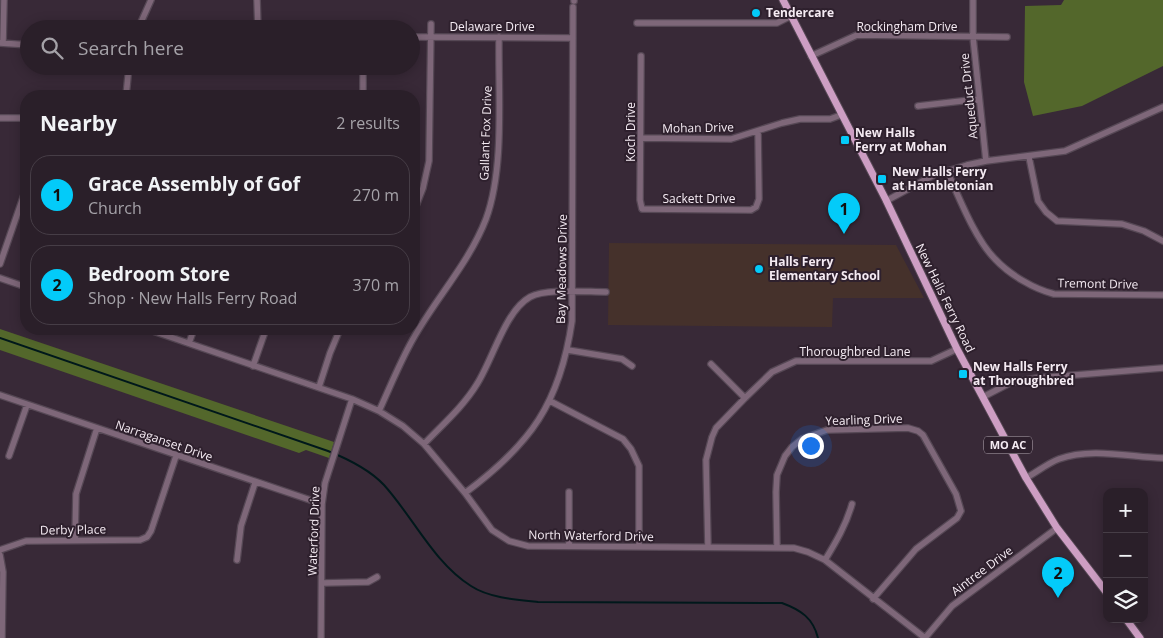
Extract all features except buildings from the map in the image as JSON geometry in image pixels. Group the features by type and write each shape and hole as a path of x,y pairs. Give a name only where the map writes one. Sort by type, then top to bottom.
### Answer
{"main road":[{"name":"New Halls Ferry Road","path":"783,0 886,200 957,349 1026,478 1057,528 1103,589"},
{"path":"1129,623 1140,638"}],"street":[{"path":"4,0 2,43 20,44"},
{"path":"142,20 151,0"},
{"path":"257,0 258,20"},
{"name":"Aqueduct Drive","path":"974,0 973,37 986,161"},
{"name":"Bay Meadows Drive","path":"465,493 509,457 534,427 550,401 568,350 573,292 574,2"},
{"path":"637,23 776,23 791,16"},
{"path":"420,196 429,161 431,24"},
{"name":"Rockingham Drive","path":"811,56 857,35 1007,37"},
{"name":"Delaware Drive","path":"420,37 573,38"},
{"name":"Gallant Fox Drive","path":"420,327 472,249 486,218 494,188 498,153 499,37"},
{"name":"Koch Drive","path":"641,56 642,138 640,200 642,209"},
{"path":"127,90 128,75"},
{"path":"363,75 363,90"},
{"path":"918,106 979,99"},
{"path":"886,200 917,183 947,171 986,161 1065,152 1163,108"},
{"name":"Mohan Drive","path":"642,138 732,139 800,119 830,119 841,115"},
{"path":"0,118 20,118"},
{"name":"Sackett Drive","path":"642,209 750,210 756,206 759,199 758,131"},
{"path":"1029,157 1038,201 1057,222 1122,224 1144,231 1163,241"},
{"name":"Tremont Drive","path":"947,171 980,239 994,259 1029,285 1041,291 1054,294 1163,295"},
{"path":"0,264 20,206"},
{"path":"0,278 20,285"},
{"path":"424,444 461,406 477,385 510,316 519,305 531,296 543,292 606,292"},
{"name":"North Waterford Drive","path":"166,335 320,387 379,411 403,426 424,444 465,493 492,530 509,541 528,546 794,548 825,560 925,638"},
{"path":"189,342 192,335"},
{"path":"254,366 264,335"},
{"path":"320,387 338,335"},
{"name":"Gallant Fox Drive","path":"379,411 415,335"},
{"name":"Thoroughbred Lane","path":"708,547 706,460 709,447 716,428 772,372 796,361 931,361 957,349"},
{"path":"568,350 622,360 632,366"},
{"path":"711,364 745,398"},
{"path":"982,397 1010,382 1037,378 1163,368"},
{"name":"Narraganset Drive","path":"0,395 322,504"},
{"name":"Waterford Drive","path":"321,638 322,504 325,483 352,399"},
{"path":"550,401 623,439 632,449 639,466 639,547"},
{"path":"8,456 27,404"},
{"path":"75,539 76,494 97,428"},
{"name":"Yearling Drive","path":"777,547 777,475 785,456 792,447 802,439 827,430 908,428 918,430 923,435 956,494 960,505 960,515 916,549 873,599"},
{"path":"1026,478 1059,459 1071,456 1095,454 1163,458"},
{"name":"Derby Place","path":"0,550 26,541 75,539 140,540 147,537 151,531 176,456"},
{"path":"237,560 241,526 256,483"},
{"path":"569,492 569,546"},
{"path":"825,560 840,536 852,504"},
{"name":"Aintree Drive","path":"925,638 952,606 1057,528"},
{"path":"0,555 3,572 2,638"},
{"path":"322,583 368,582 377,577"}],"shaded area":[{"name":"Halls Ferry Elementary School","path":"609,243 896,245 924,298 833,298 832,327 608,325"}],"green space":[{"path":"1064,0 1163,0 1163,66 1082,106 1033,116 1024,82 1025,6 1061,5"},
{"path":"0,329 334,442 329,458 306,450 299,453 0,350"}],"waterway":[{"path":"0,338 328,451 351,461 372,474 384,485 446,565 471,586 486,593 504,598 538,602 782,603 805,616 813,625 818,638"}],"place":[{"name":"Tendercare","path":"756,13"},
{"name":"New Halls Ferry at Mohan","path":"845,140"},
{"name":"New Halls Ferry at Hambletonian","path":"882,179"},
{"name":"Grace Assembly of Gof","path":"844,234"},
{"name":"Halls Ferry Elementary School","path":"759,269"},
{"name":"New Halls Ferry at Thoroughbred","path":"963,374"},
{"name":"Bedroom Store","path":"1058,598"}]}
